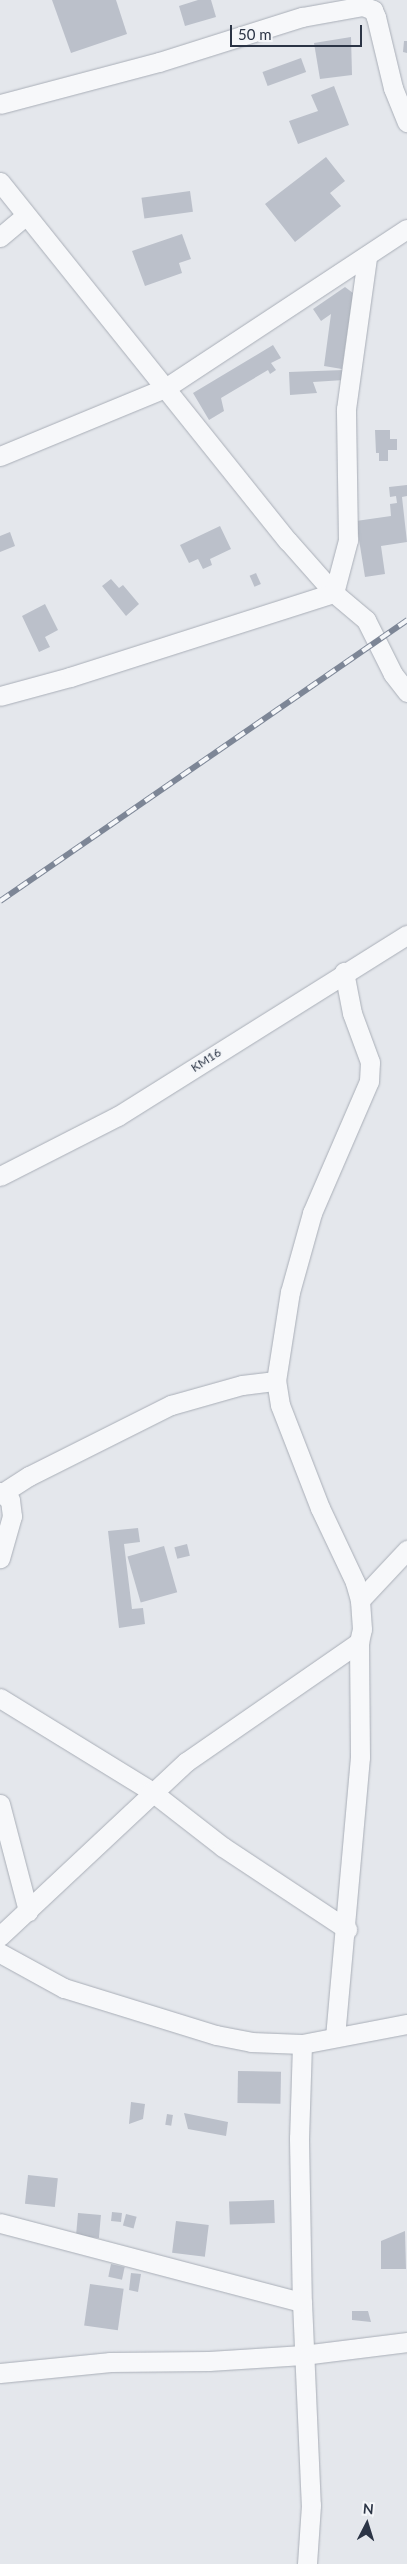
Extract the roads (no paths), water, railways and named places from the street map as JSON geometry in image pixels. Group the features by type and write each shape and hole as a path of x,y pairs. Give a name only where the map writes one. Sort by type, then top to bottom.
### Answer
{"street":[{"path":"0,104 159,62 302,17 363,6 373,10 376,17 393,88 407,122"},
{"path":"0,182 334,593 366,620 393,674 407,692"},
{"path":"0,237 26,216"},
{"path":"0,456 167,387 407,229"},
{"path":"334,593 348,540 346,409 367,257"},
{"path":"0,696 70,677 334,593"},
{"name":"KM16","path":"0,1176 118,1116 344,972 407,935"},
{"path":"335,2036 347,1930 360,1757 359,1642 362,1629 360,1600 287,1423 276,1381 290,1292 312,1213 369,1081 370,1062 352,1013 344,972"},
{"path":"0,1558 12,1516 10,1500 2,1492 29,1476 171,1405 228,1388 276,1381"},
{"path":"360,1600 407,1550"},
{"path":"0,1936 151,1791 186,1762 359,1642"},
{"path":"0,1698 151,1791 223,1847 347,1930"},
{"path":"0,1804 28,1911"},
{"path":"0,1953 64,1988 216,2035 302,2044 335,2036 407,2024"},
{"path":"302,2044 299,2138 303,2356 311,2505 307,2564"},
{"path":"0,2223 302,2302"},
{"path":"0,2373 110,2362 209,2361 303,2356 407,2342"}],"railway":[{"path":"0,901 407,620"}]}
